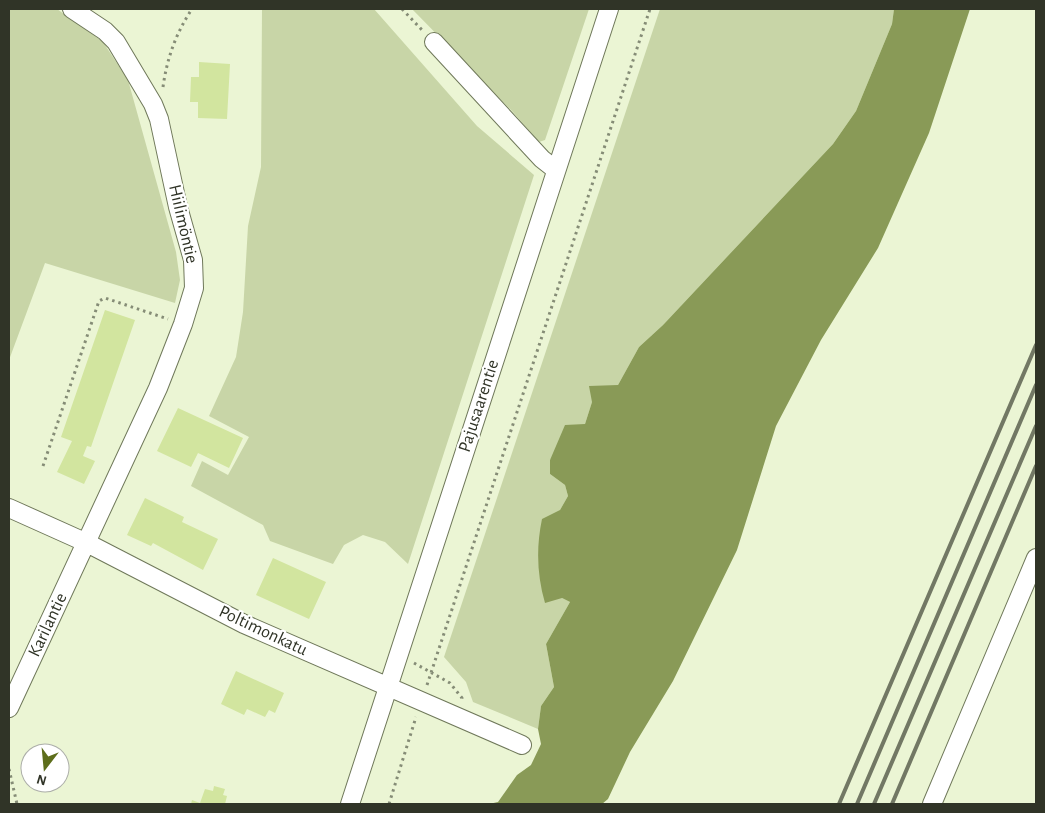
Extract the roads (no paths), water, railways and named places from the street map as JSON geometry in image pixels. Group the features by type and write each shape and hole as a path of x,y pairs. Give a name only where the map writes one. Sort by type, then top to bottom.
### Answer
{"street":[{"name":"Hiilimöntie","path":"72,9 105,31 116,42 146,90 159,119 178,207 193,260 194,288 183,324 158,388 87,543"},
{"name":"Pajusaarentie","path":"350,804 609,9"},
{"path":"434,42 542,159 556,170"},
{"name":"Poltimonkatu","path":"9,508 87,543 244,624 388,688 421,700 458,719 522,745"},
{"name":"Karilantie","path":"9,708 87,543"},
{"path":"932,804 1036,558"}],"railway":[{"path":"839,804 1036,345"},
{"path":"857,804 1036,385"},
{"path":"874,804 1036,426"},
{"path":"892,804 1036,466"}]}
